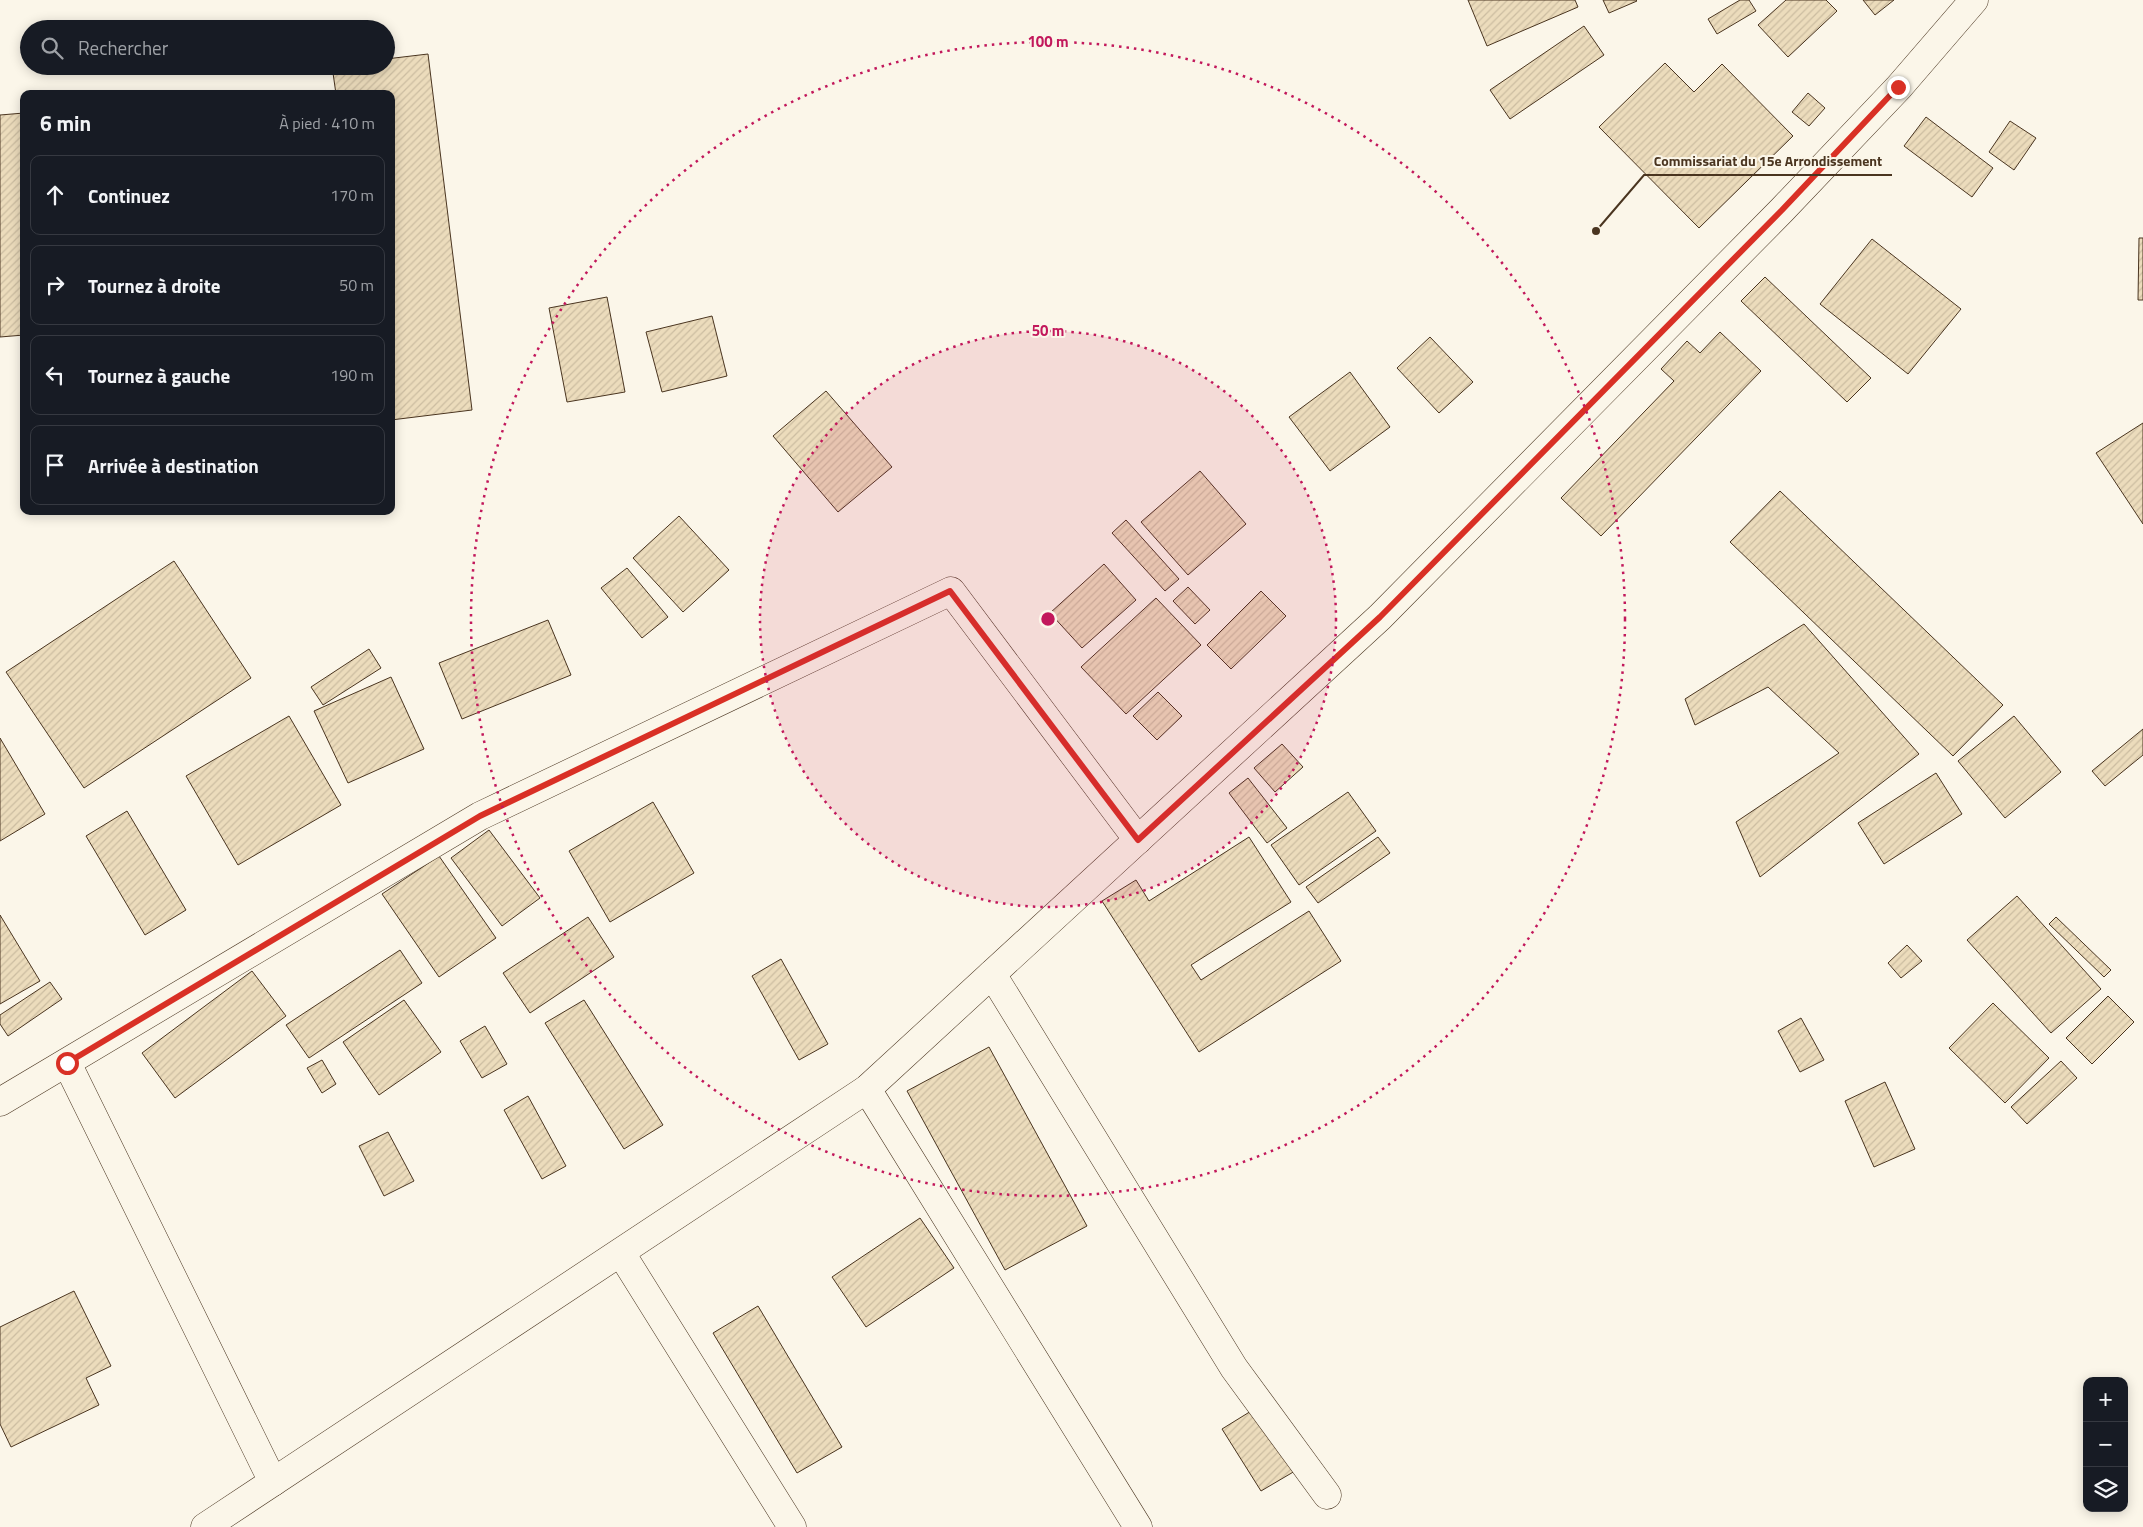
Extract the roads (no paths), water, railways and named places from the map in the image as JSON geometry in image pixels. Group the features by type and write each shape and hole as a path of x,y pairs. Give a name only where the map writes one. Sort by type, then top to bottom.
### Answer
{"street":[{"path":"205,1527 867,1090 1387,610 1789,203 1898,87 1974,0"},
{"path":"0,1102 480,816 950,591 1138,840"},
{"path":"992,974 1234,1368 1326,1494"},
{"path":"67,1063 273,1482"},
{"path":"867,1090 1138,1527"},
{"path":"621,1253 792,1527"}],"place":[{"name":"Commissariat du 15e Arrondissement","path":"1596,231"}]}
